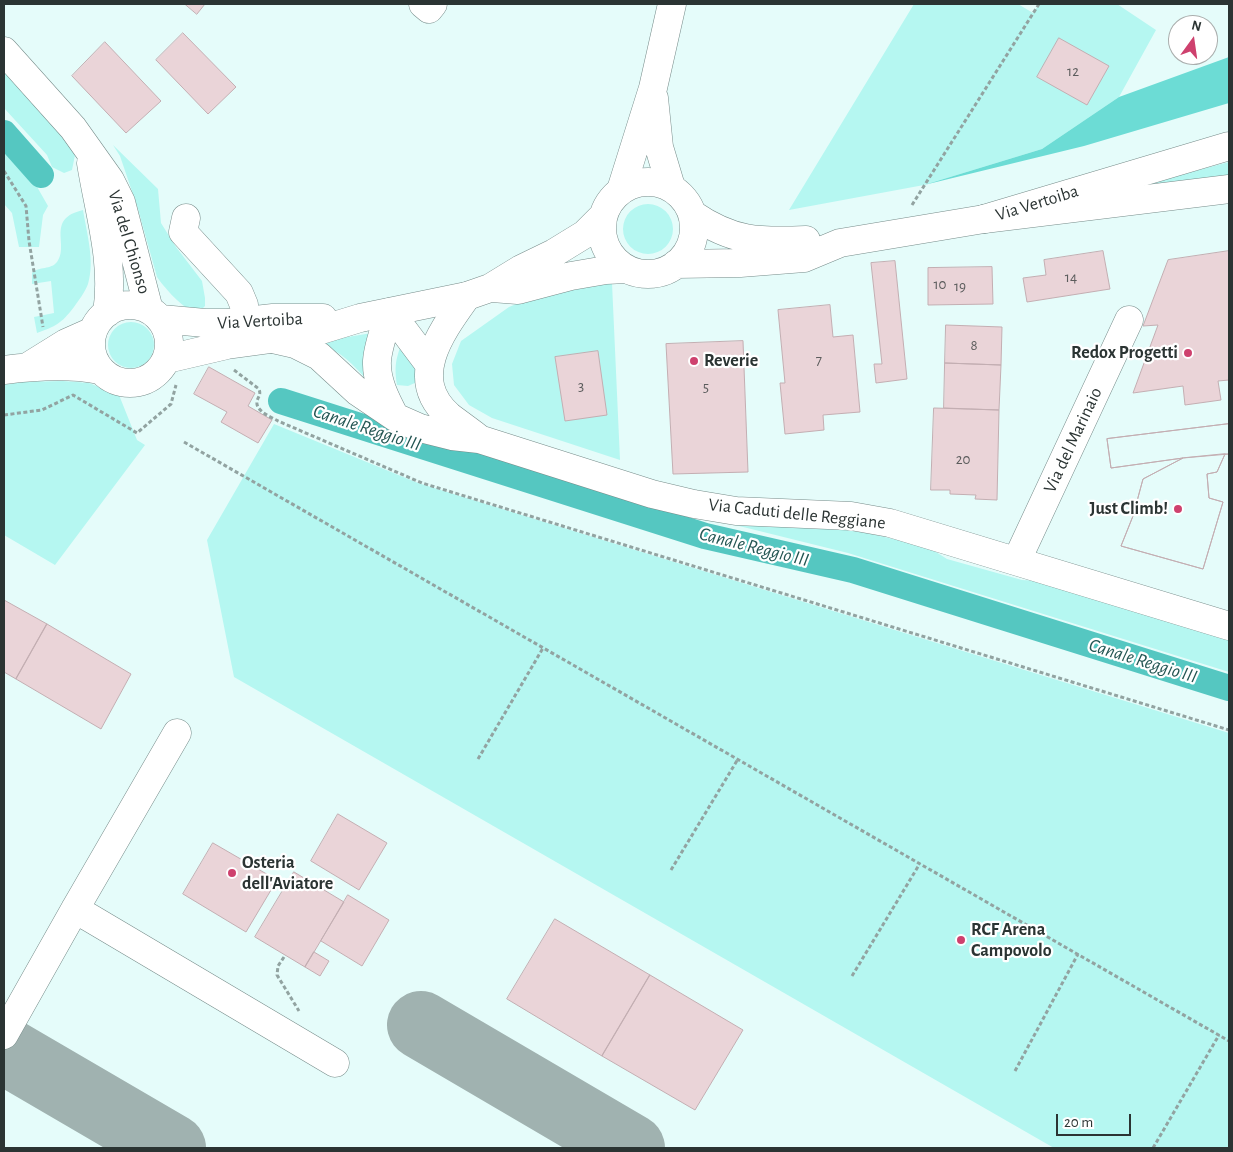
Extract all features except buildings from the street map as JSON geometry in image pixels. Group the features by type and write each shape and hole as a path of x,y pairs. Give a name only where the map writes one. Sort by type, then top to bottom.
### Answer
{"main road":[{"path":"423,4 429,9 434,4"},
{"path":"621,190 653,88 672,4"},
{"name":"Via del Chionso","path":"4,51 73,128 110,180 121,202 155,314"},
{"path":"653,88 659,148 671,188"},
{"name":"Via Vertoiba","path":"671,188 687,203 692,214 710,226 735,237 772,242 807,240 840,243 984,219 1229,146"},
{"name":"Via del Chionso","path":"89,151 109,258 110,295 100,322"},
{"path":"621,190 633,184 646,182 659,183 671,188"},
{"path":"984,219 1229,189"},
{"name":"Via Vertoiba","path":"479,292 554,253 585,234 603,216 610,201 621,190"},
{"path":"676,264 686,254 692,241 694,227 692,214"},
{"path":"603,216 601,232 605,246 614,259 626,269"},
{"path":"186,218 183,232 239,293 244,305 245,321"},
{"name":"Via Vertoiba","path":"173,368 227,345 308,334 360,318 479,292 518,290 571,276 626,269 652,274 665,271 676,264 740,263 804,258 840,243"},
{"path":"390,312 377,362 383,394 394,417 417,400 430,376 443,329 479,292"},
{"path":"128,305 139,306 155,314 168,333 173,368 161,369 152,377 130,384 119,382 100,370 79,366 15,369 66,343 100,322 117,307 128,305"},
{"name":"Via Caduti delle Reggiane","path":"390,312 430,376 440,404 448,415 479,439"},
{"name":"Via Vertoiba","path":"155,314 205,323 273,318 360,318"},
{"name":"Via del Marinaio","path":"1017,560 1129,320"},
{"path":"100,322 91,341 92,352 100,370"},
{"name":"Via Caduti delle Reggiane","path":"273,339 295,344 319,356 358,392 394,417 420,428 452,436 479,439 652,494 694,504 736,511 841,515 890,523 1017,560 1229,626"},
{"path":"4,1035 177,733"},
{"path":"75,909 335,1063"}],"path":[{"path":"893,235 1039,4"},
{"path":"4,171 26,206 33,262"},
{"path":"4,416 42,410 73,395 137,433 171,404 175,387 173,368"},
{"path":"233,370 259,389 260,393 256,404 264,413 287,425 422,483 1229,730"},
{"path":"184,442 1229,1041"},
{"path":"478,759 543,648"},
{"path":"671,870 738,759"},
{"path":"852,976 919,865"},
{"path":"1015,1071 1078,954"},
{"path":"284,957 278,966 277,975 301,1013 301,1025 295,1039"},
{"path":"1153,1148 1218,1035"}],"shaded area":[{"path":"914,4 1018,4 1033,13 1039,4 1117,4 1156,30 1119,97 1042,149 924,185 789,210"},
{"path":"1229,57 1229,103 1084,146 924,185 1042,149 1119,97 1207,65 1218,65 1218,61"},
{"path":"4,66 77,145 72,170 64,173 52,167 47,155 4,108"},
{"path":"4,145 28,171 48,206 43,215 39,247 19,247 12,213 4,204"},
{"path":"113,145 158,189 161,223 176,247 202,281 205,306 201,310 191,309 181,304 157,277 138,209 120,156"},
{"path":"1229,162 1229,178 1111,193"},
{"path":"643,204 653,204 666,211 673,224 673,234 666,247 653,254 643,254 634,250 627,243 623,234 623,224 627,215 634,208"},
{"path":"83,210 91,257 88,284 80,299 62,321 37,333 34,317 54,313 51,281 32,284 32,273 38,269 52,266 57,262 61,248 62,226 65,220 72,214"},
{"path":"612,283 620,460 492,418 469,405 454,385 452,364 461,341 509,307 533,297"},
{"path":"131,322 144,326 150,332 154,345 150,358 144,364 131,368 118,364 112,358 108,345 112,332 118,326"},
{"path":"378,332 376,388 341,355 317,342"},
{"path":"403,340 416,353 417,382 408,386 397,385 396,378 396,362"},
{"path":"63,381 89,383 119,395 137,440 145,445 55,565 4,535 4,385 22,382"},
{"name":"RCF Arena Campovolo","path":"274,424 418,483 1229,733 1229,1148 1054,1148 234,677 207,540"},
{"path":"731,524 844,530 867,533 928,547 947,559 1022,580 1040,581 1229,637 1229,672 848,553"}],"waterway":[{"name":"Canale Reggio III","path":"4,133 41,175"},
{"name":"Canale Reggio III","path":"281,401 705,536 853,570 1229,688"}],"taxiway":[{"path":"421,1025 631,1148"},
{"path":"4,1050 172,1148"}],"place":[{"name":"Redox Progetti","path":"1188,353"},
{"name":"Reverie","path":"694,361"},
{"name":"Just Climb!","path":"1178,509"},
{"name":"Osteria dell'Aviatore","path":"232,873"},
{"name":"RCF Arena Campovolo","path":"961,940"}]}
